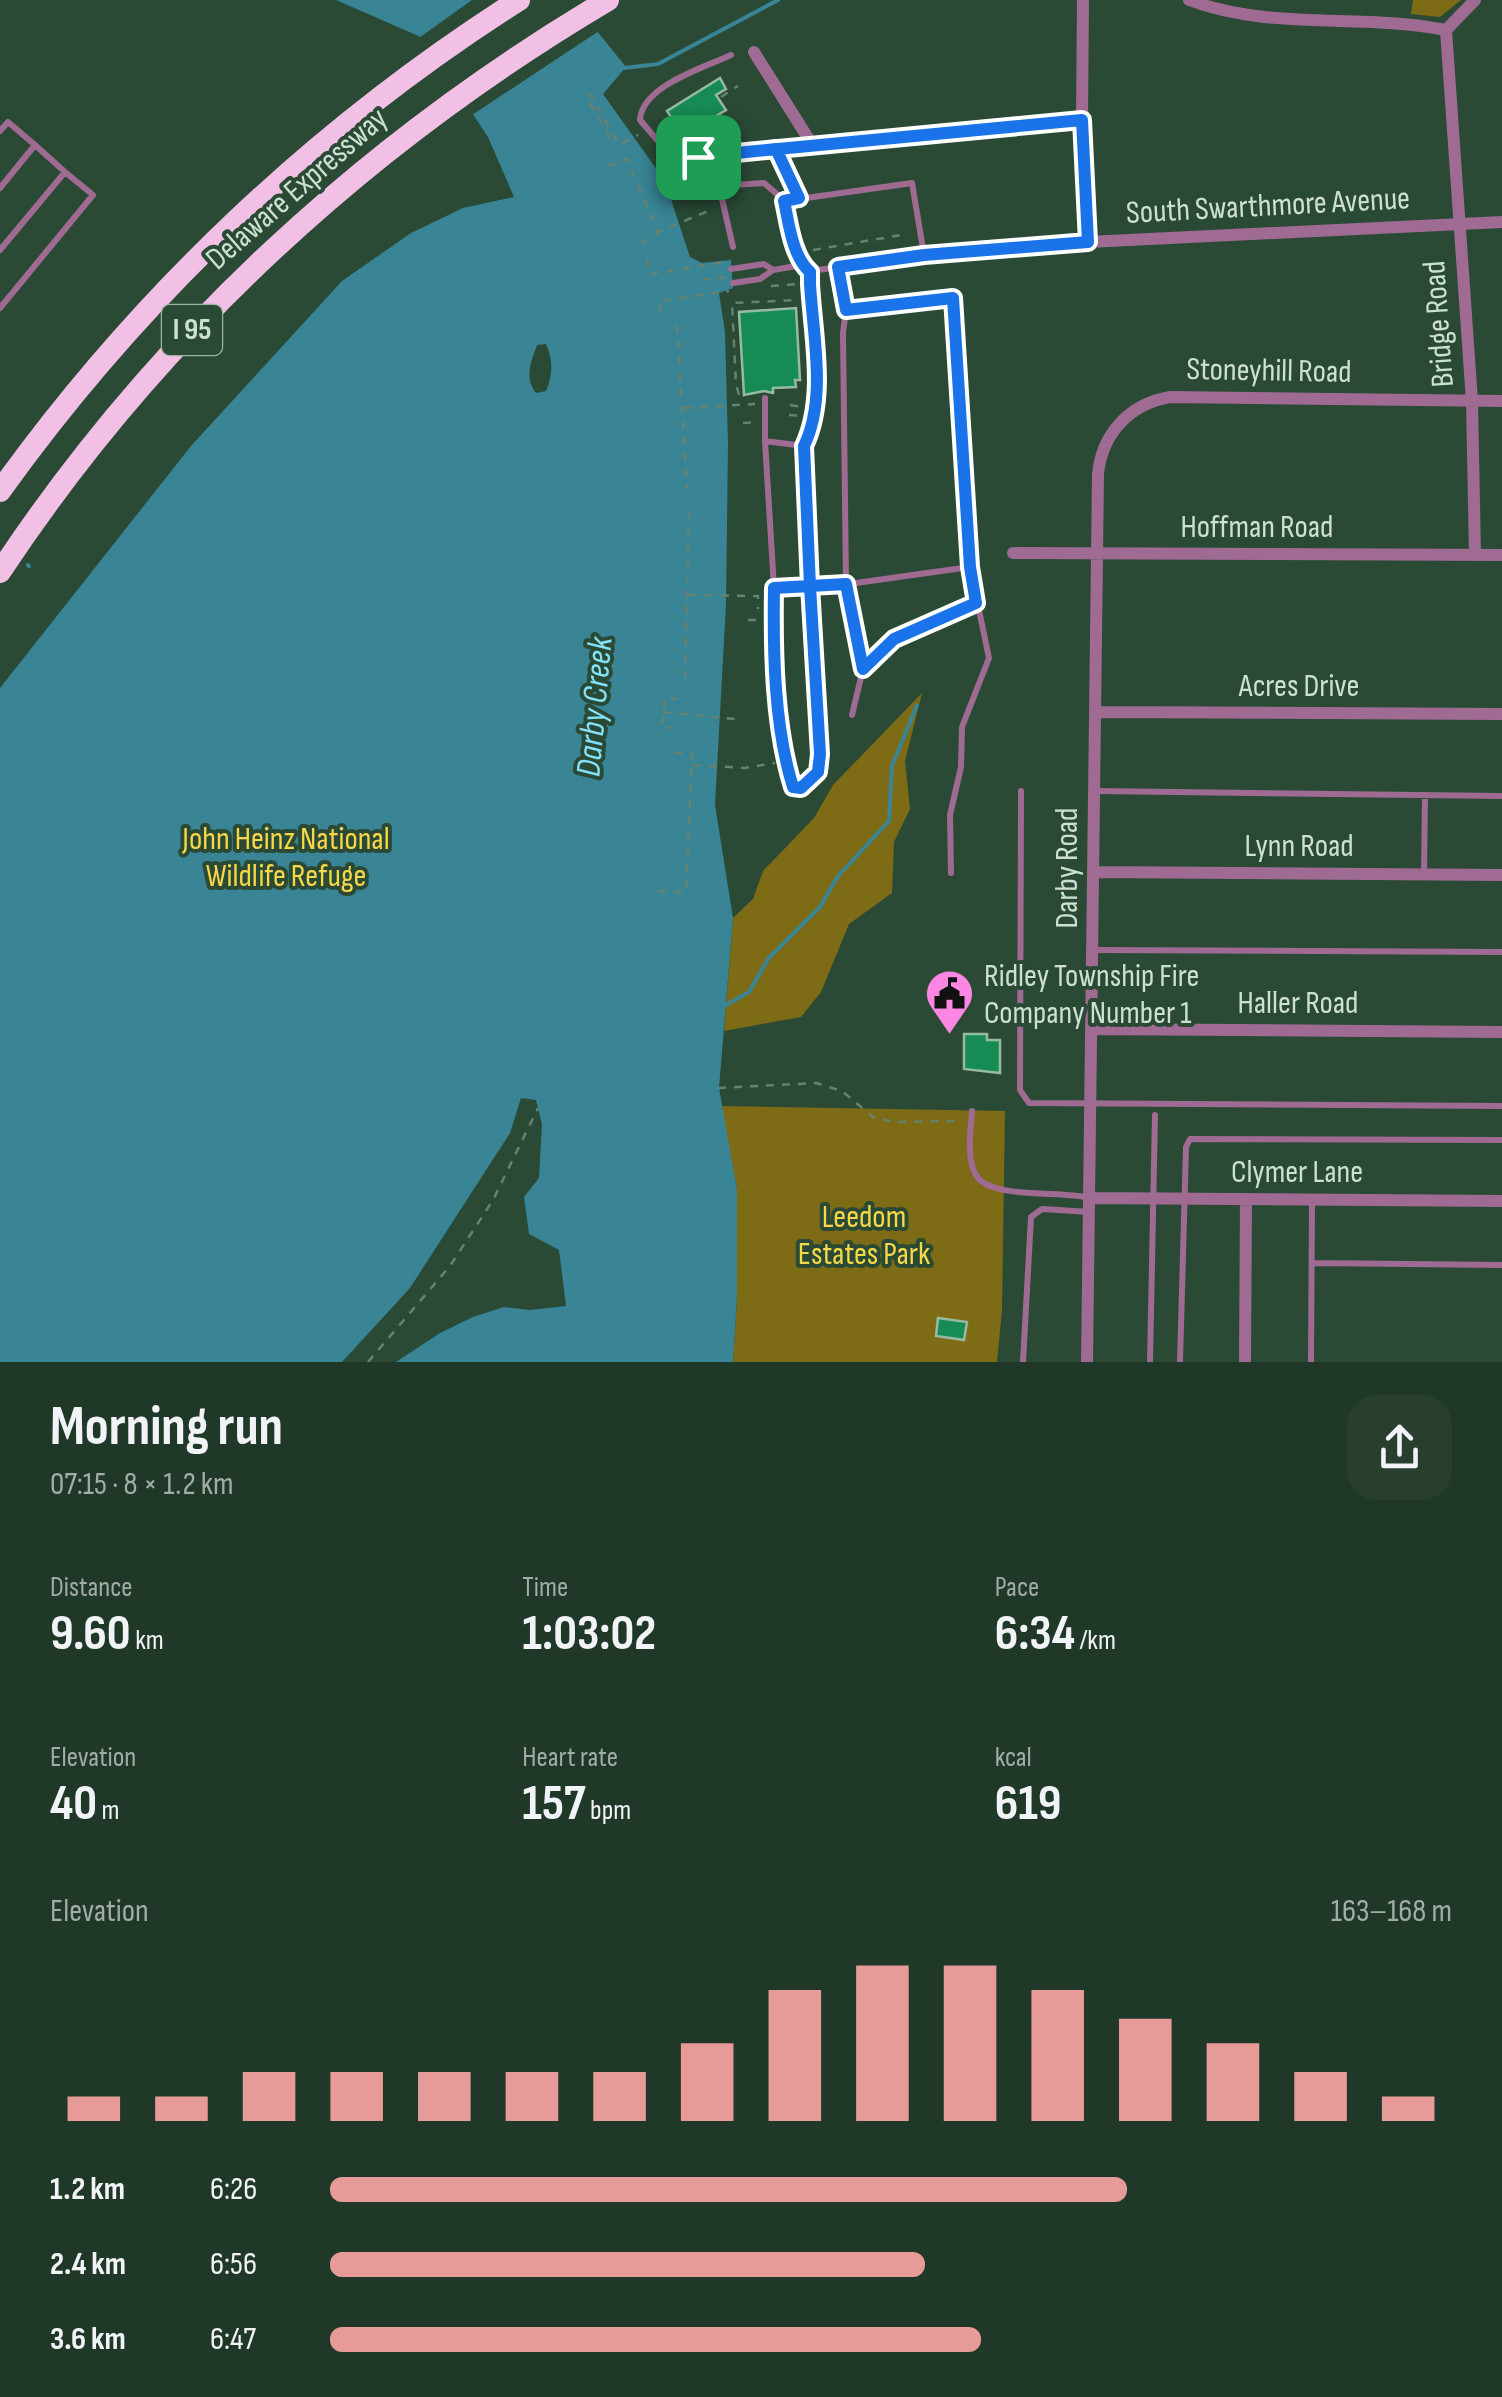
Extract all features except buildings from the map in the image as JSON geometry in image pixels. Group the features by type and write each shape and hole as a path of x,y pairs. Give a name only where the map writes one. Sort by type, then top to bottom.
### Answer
{"highway":[{"name":"Delaware Expressway","path":"0,491 76,392 169,287 277,182 392,88 518,0"},
{"name":"Delaware Expressway","path":"0,572 99,436 196,325 304,219 420,124 501,66 608,0"}],"street":[{"path":"1082,0 1088,242"},
{"path":"1190,0 1246,14 1406,22 1446,30 1474,0"},
{"name":"Bridge Road","path":"1446,30 1472,401 1475,555"},
{"path":"754,52 813,146"},
{"path":"692,158 1082,120"},
{"name":"South Swarthmore Avenue","path":"920,256 1088,242 1502,222"},
{"name":"Stoneyhill Road","path":"1098,555 1100,457 1114,428 1149,403 1170,398 1502,401"},
{"name":"Hoffman Road","path":"1013,553 1502,555"},
{"name":"Darby Road","path":"1087,1362 1098,555"},
{"name":"Acres Drive","path":"1095,712 1502,714"},
{"name":"Lynn Road","path":"1095,872 1502,874"},
{"name":"Haller Road","path":"1094,1029 1502,1032"},
{"name":"Clymer Lane","path":"1091,1205 1154,1198 1502,1201"},
{"path":"1244,1362 1246,1199"}],"lane":[{"path":"692,158 662,147 640,120 641,107 653,93 731,55"},
{"path":"0,131 8,122 92,195 0,308"},
{"path":"0,188 35,145"},
{"path":"776,149 799,198"},
{"path":"0,250 66,172"},
{"path":"732,247 719,186 764,183 784,201 802,265 810,272 816,408 804,446 820,730 818,772 801,788 793,787 781,717 765,441 766,398"},
{"path":"784,201 912,183 920,256 810,272"},
{"path":"729,265 764,264 773,270"},
{"path":"732,287 760,279 773,270 802,265"},
{"path":"838,267 846,310 846,584 863,669 852,715"},
{"path":"846,310 953,298 970,567 989,658 962,727 961,766 950,815 951,873"},
{"path":"765,441 804,446"},
{"path":"774,588 846,584 970,567"},
{"path":"863,669 894,639 976,603"},
{"path":"1021,791 1020,1090 1024,1100 1035,1105 1502,1106"},
{"path":"1095,791 1502,796"},
{"path":"1424,874 1425,796"},
{"path":"1094,950 1502,952"},
{"path":"1150,1362 1156,1115"},
{"path":"972,1116 972,1162 975,1174 984,1183 1000,1189 1077,1194 1091,1205"},
{"path":"1180,1362 1186,1146 1190,1138 1502,1140"},
{"path":"1310,1362 1312,1199"},
{"path":"1024,1362 1030,1217 1042,1209 1091,1205"},
{"path":"1313,1263 1502,1265"}],"path":[{"path":"721,97 738,86"},
{"path":"610,138 587,98 591,96 620,146 648,129"},
{"path":"608,166 627,159 660,234 641,243"},
{"path":"658,232 722,206"},
{"path":"813,250 907,234"},
{"path":"647,259 650,274 729,265"},
{"path":"759,286 799,284"},
{"path":"661,314 660,301 732,287"},
{"path":"740,396 732,303 798,300"},
{"path":"678,325 687,489"},
{"path":"682,408 742,404"},
{"path":"790,405 816,408"},
{"path":"685,678 690,511"},
{"path":"687,595 758,596 758,609 750,609"},
{"path":"748,620 774,620"},
{"path":"675,728 662,728 664,698 678,699"},
{"path":"664,712 735,718"},
{"path":"658,891 686,892 692,754 667,752"},
{"path":"692,764 748,768 787,759"},
{"path":"718,1088 816,1083 842,1091 873,1117 894,1122 972,1116"},
{"path":"368,1362 450,1266 493,1200 538,1108"}],"green space":[{"path":"1413,0 1461,0 1440,17 1411,14"},
{"path":"922,693 905,761 910,809 894,842 892,893 849,924 821,992 801,1017 724,1031 733,918 753,899 763,871 814,818 833,785"},
{"name":"Leedom Estates Park","path":"720,1106 1005,1111 1002,1310 997,1362 733,1362 737,1189"}],"water":[{"name":"John Heinz National Wildlife Refuge","path":"336,0 572,0 626,67 603,94 665,181 690,257 702,263 731,260 733,288 719,293 725,332 728,444 726,604 715,805 733,918 719,1088 737,1189 733,1362 396,1362 473,1317 504,1307 530,1310 566,1306 559,1250 529,1234 524,1197 539,1178 542,1124 536,1100 521,1098 510,1133 410,1288 342,1362 0,1362 0,688 191,446 342,281 411,233 463,208 514,197 488,137 423,38","holes":["546,344 548,385 546,391 536,393 529,376 533,358 537,345"]}],"pier":[{"path":"472,0 579,0 602,29 469,117 416,40"}],"waterway":[{"path":"624,68 658,64 778,0"},
{"path":"721,1008 749,992 768,959 820,907 838,876 889,821 892,766 917,705"}],"place":[{"name":"Ridley Township Fire Company Number 1","path":"949,1036"}],"route":[{"path":"698,157 706,146 728,143 736,153 813,146 1082,120 1088,242 924,255 838,267 846,310 953,298 970,567 976,603 894,639 863,669 846,584 810,586 820,754 818,772 801,788 793,787 790,775 774,635 774,588 810,586 804,446 817,402 810,272 802,265 784,201 799,198 776,149 698,157"}],"water label":[{"name":"Darby Creek","path":"595,707"}]}
